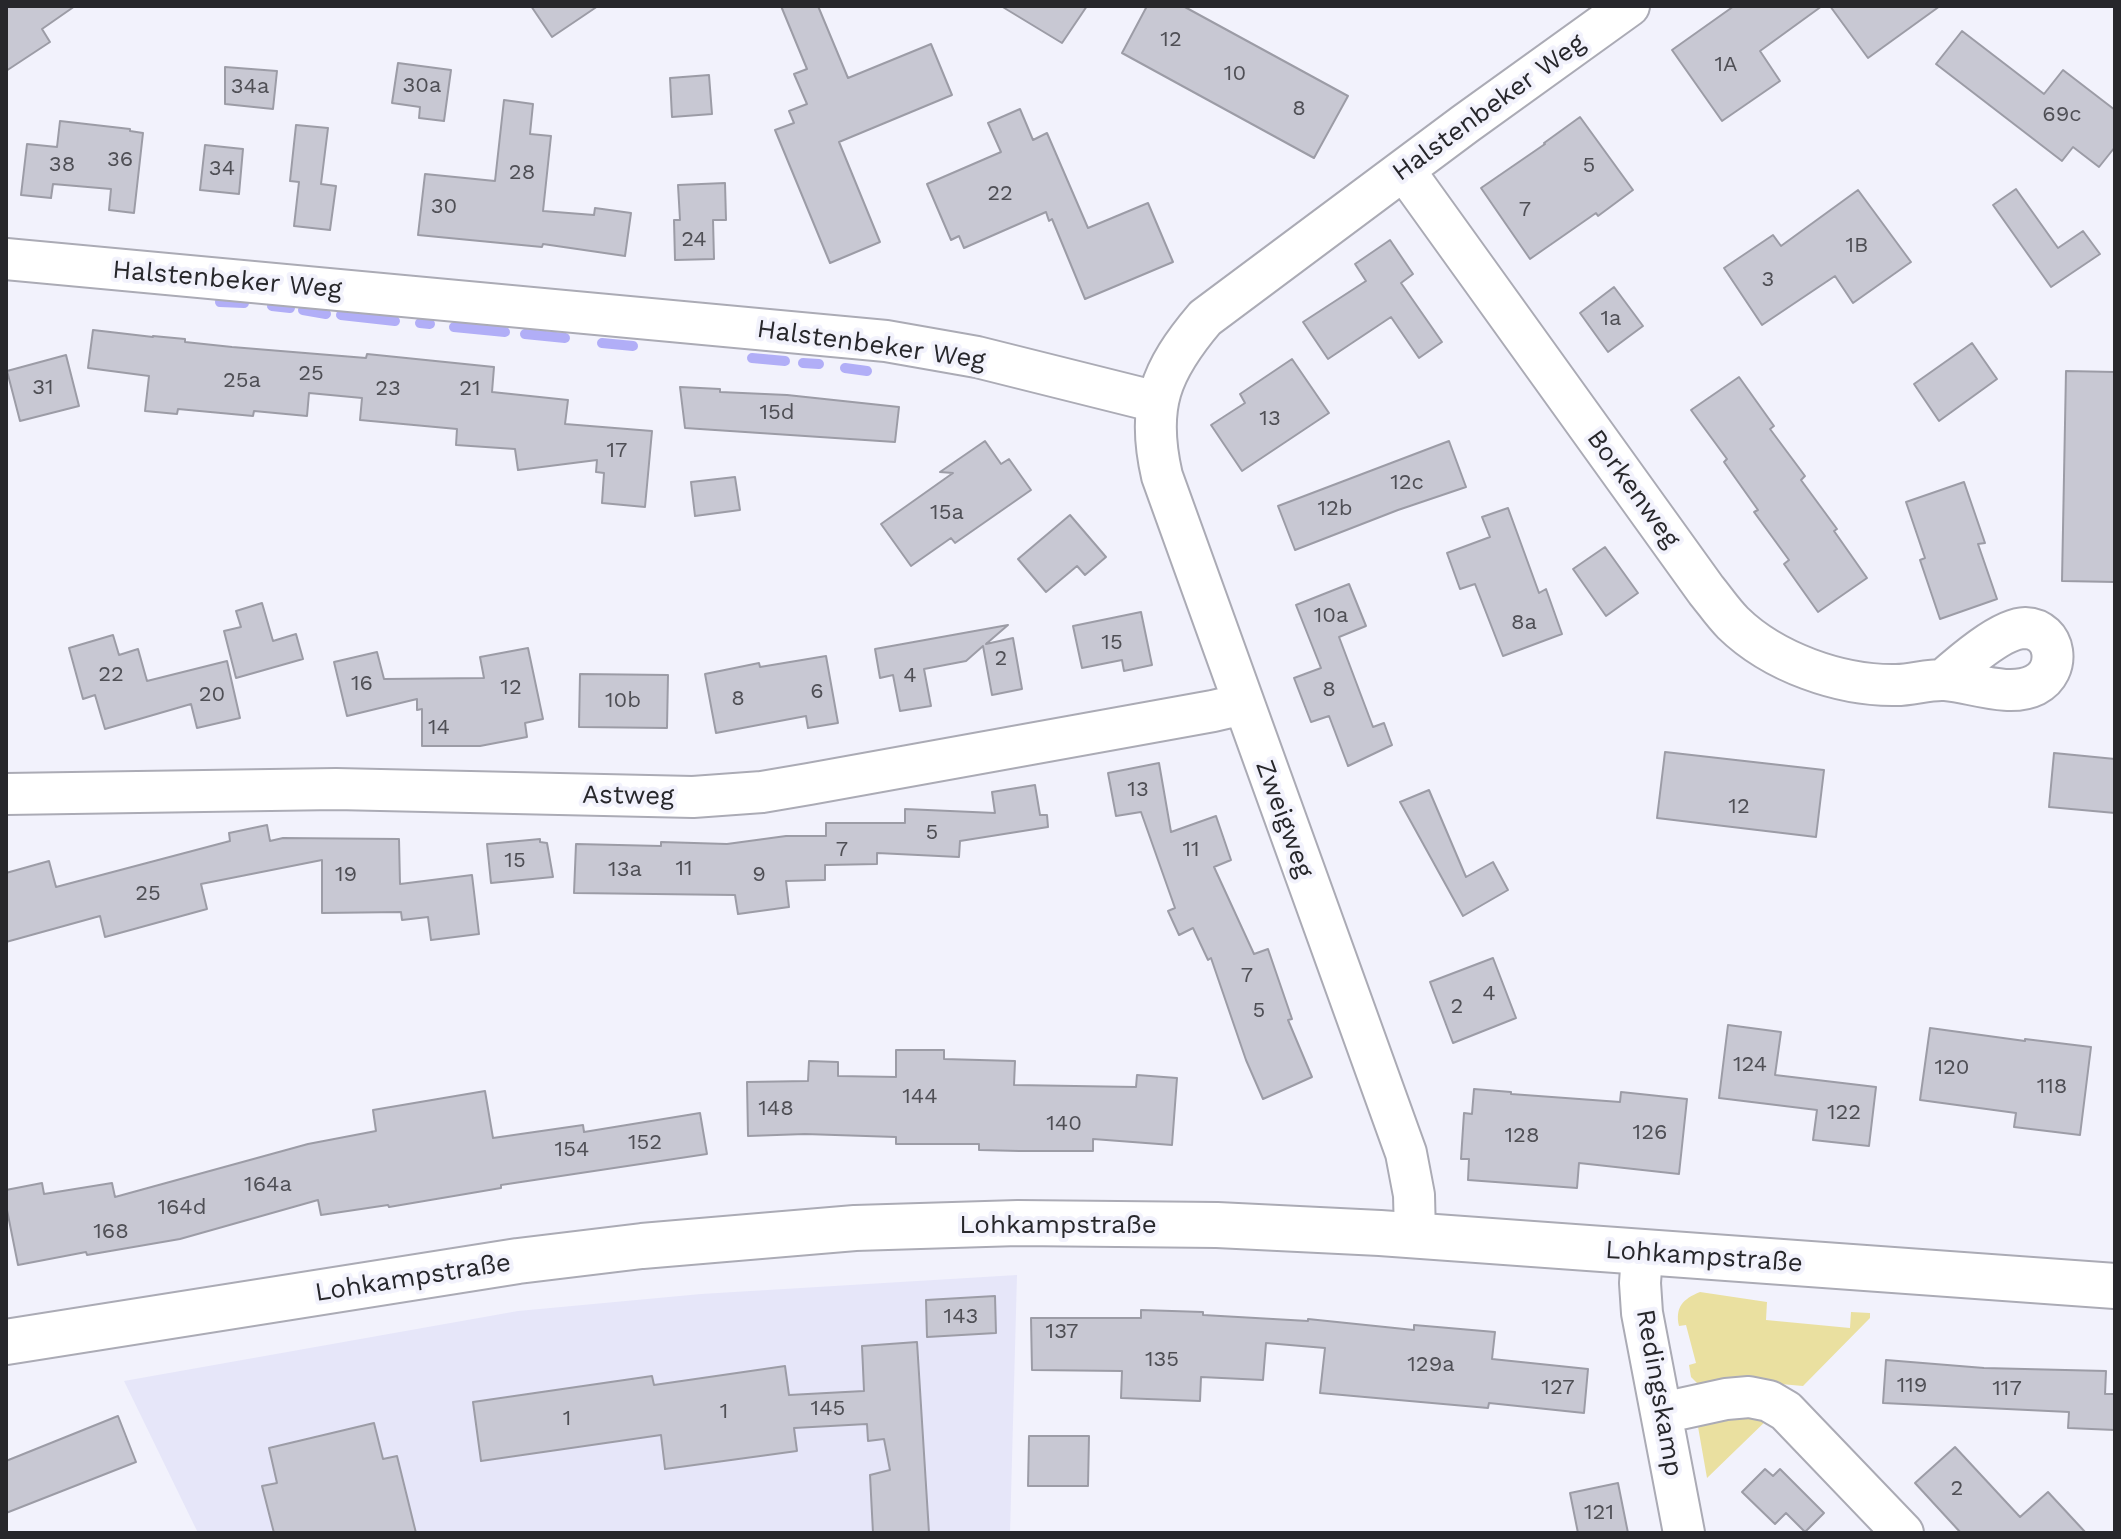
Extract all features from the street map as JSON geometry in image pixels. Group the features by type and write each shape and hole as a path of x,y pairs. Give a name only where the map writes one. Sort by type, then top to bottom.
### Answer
{"street":[{"name":"Halstenbeker Weg","path":"6,259 886,341 977,357 1157,402 1166,373 1205,318 1629,6"},
{"name":"Borkenweg","path":"1404,170 1706,590 1734,624 1771,651 1808,669 1843,680 1895,685 1943,680"},
{"name":"Zweigweg","path":"1157,402 1155,430 1162,476 1406,1153 1414,1195 1415,1235"},
{"name":"Astweg","path":"6,794 336,789 693,797 762,792 1243,704"},
{"name":"Lohkampstraße","path":"6,1342 518,1261 816,1231 1018,1223 1165,1224 1415,1235 2115,1286"},
{"name":"Redingskamp","path":"1642,1253 1642,1313 1684,1533"},
{"path":"1662,1413 1726,1399 1749,1397 1769,1401 1786,1411 1903,1533"}],"shaded area":[{"path":"1017,1275 1010,1533 198,1533 124,1381 518,1311 701,1294"},
{"path":"1700,1292 1767,1302 1766,1320 1850,1328 1851,1312 1870,1313 1870,1318 1803,1386 1747,1381 1699,1385 1691,1377 1689,1365 1696,1363 1686,1325 1679,1326 1678,1314 1682,1304"},
{"path":"1744,1411 1771,1416 1707,1478 1697,1421"}],"building":[{"path":"6,6 75,6 42,29 50,42 6,71"},
{"path":"531,6 598,6 552,37"},
{"path":"781,6 818,6 848,78 931,44 952,95 839,142 880,242 830,263 775,130 794,123 789,111 807,104 794,74 807,69"},
{"path":"1001,6 1087,6 1062,43"},
{"path":"1147,6 1183,6 1348,96 1314,158 1122,53"},
{"path":"1734,6 1822,6 1760,51 1780,81 1722,121 1672,50"},
{"path":"1830,6 1940,6 1868,58"},
{"path":"1962,31 2044,94 2063,70 2115,110 2115,147 2099,167 2073,147 2062,161 1936,64"},
{"path":"398,63 451,70 444,121 419,118 420,107 392,103"},
{"path":"225,67 277,71 273,109 225,104"},
{"path":"709,75 712,114 672,117 670,78"},
{"path":"504,100 533,104 530,134 551,136 543,211 594,215 595,208 631,213 625,256 543,244 542,247 418,235 425,174 495,181"},
{"path":"1020,109 1033,140 1047,133 1088,228 1148,203 1173,262 1085,299 1052,219 1049,221 1046,212 964,248 959,236 951,240 927,184 1001,152 988,123"},
{"path":"1580,117 1633,190 1530,259 1481,188"},
{"path":"60,121 143,133 134,213 109,210 111,189 53,184 51,198 21,195 27,144 57,147"},
{"path":"296,125 328,128 321,184 336,186 330,230 294,226 299,182 290,181"},
{"path":"205,145 243,149 239,194 200,190"},
{"path":"725,183 726,220 713,220 714,259 675,260 674,220 680,220 678,185"},
{"path":"2016,189 2058,248 2083,231 2100,254 2051,287 1993,205"},
{"path":"1858,190 1911,262 1853,303 1835,276 1762,325 1724,268 1773,235 1781,246"},
{"path":"1390,240 1413,274 1401,283 1442,342 1419,358 1391,317 1328,359 1303,322 1366,281 1355,264"},
{"path":"1614,287 1643,326 1608,352 1580,313"},
{"path":"93,330 232,347 366,358 367,354 494,367 492,392 568,400 565,424 652,431 645,507 602,503 604,473 596,472 597,460 518,470 515,449 456,445 457,429 360,420 362,398 309,393 307,416 254,411 253,416 178,409 177,414 145,411 149,376 88,368"},
{"path":"1972,343 1997,379 1939,421 1914,384"},
{"path":"66,355 79,406 20,421 7,371"},
{"path":"1292,359 1329,413 1242,471 1211,425 1245,403 1240,394"},
{"path":"2066,371 2115,372 2115,582 2062,581"},
{"path":"1739,377 1774,426 1770,429 1805,476 1801,480 1837,529 1834,531 1867,578 1818,612 1784,564 1789,560 1754,512 1758,510 1724,462 1727,459 1691,410"},
{"path":"680,387 899,407 895,442 685,428"},
{"path":"985,441 1001,464 1009,459 1031,490 955,543 951,538 911,566 881,524 953,473 940,472"},
{"path":"1449,441 1466,487 1295,550 1278,506"},
{"path":"735,477 740,510 695,516 691,482"},
{"path":"1964,482 1985,543 1978,544 1997,599 1940,619 1920,560 1925,558 1906,502"},
{"path":"1508,508 1539,593 1546,589 1562,634 1503,656 1475,584 1460,589 1447,553 1490,537 1482,517"},
{"path":"1070,515 1106,557 1085,575 1077,566 1046,592 1018,559"},
{"path":"1605,547 1638,593 1606,616 1573,569"},
{"path":"1349,584 1366,626 1339,637 1373,727 1384,723 1392,745 1348,766 1329,716 1311,722 1294,678 1321,668 1296,605"},
{"path":"262,603 273,641 296,634 303,659 236,678 224,631 241,627 236,611"},
{"path":"1141,612 1152,665 1124,671 1122,660 1082,668 1073,626"},
{"path":"1008,625 986,644 1013,638 1022,689 992,695 983,646 966,661 924,669 931,706 900,711 893,675 880,678 875,649"},
{"path":"113,635 119,655 138,649 147,681 227,661 240,718 197,728 191,704 105,729 95,695 83,699 69,648"},
{"path":"528,648 543,719 525,723 527,737 480,746 422,746 422,709 417,710 417,699 347,716 334,662 377,652 384,679 484,678 480,657"},
{"path":"826,656 838,723 808,728 806,716 716,733 705,674 759,663 760,667"},
{"path":"580,674 668,675 667,728 579,727"},
{"path":"1665,752 1824,770 1816,837 1657,818"},
{"path":"2054,753 2115,759 2115,813 2049,807"},
{"path":"1159,763 1171,832 1216,816 1231,860 1214,867 1254,954 1268,949 1292,1019 1288,1020 1312,1077 1263,1099 1246,1060 1211,958 1208,960 1193,928 1179,935 1168,911 1175,908 1141,812 1116,816 1108,773"},
{"path":"1035,785 1040,815 1047,815 1048,827 960,841 959,857 877,853 877,864 825,865 825,880 786,881 789,907 738,914 735,895 574,893 576,844 727,844 786,836 826,836 826,823 905,823 905,809 995,813 992,792"},
{"path":"1429,790 1466,877 1493,862 1508,890 1463,916 1400,802"},
{"path":"267,825 270,841 283,838 399,839 400,884 472,875 479,934 431,940 428,917 402,920 401,912 322,913 322,860 201,884 207,909 105,937 100,916 6,942 6,873 49,861 56,887 230,841 229,833"},
{"path":"540,839 540,842 547,843 553,877 491,883 487,844"},
{"path":"1493,958 1516,1018 1453,1043 1430,982"},
{"path":"1728,1025 1781,1032 1775,1075 1876,1087 1869,1146 1813,1140 1817,1110 1719,1098"},
{"path":"1930,1028 2091,1047 2080,1135 2014,1127 2016,1113 1920,1100"},
{"path":"896,1050 944,1050 944,1059 1015,1061 1014,1085 1136,1087 1137,1075 1177,1078 1172,1145 1093,1139 1093,1151 1019,1151 979,1150 979,1144 896,1144 896,1137 748,1136 747,1082 808,1081 809,1061 838,1062 838,1076 896,1077"},
{"path":"1474,1089 1620,1102 1621,1092 1687,1099 1679,1174 1579,1163 1577,1188 1468,1180 1469,1159 1461,1159 1464,1113 1472,1114"},
{"path":"485,1091 493,1138 583,1125 584,1132 700,1113 707,1154 501,1185 501,1188 389,1207 321,1215 318,1200 180,1239 18,1265 6,1190 42,1183 44,1194 112,1183 115,1197 308,1144 376,1131 373,1110"},
{"path":"995,1296 996,1333 927,1337 926,1300"},
{"path":"1141,1310 1308,1319 1414,1330 1414,1325 1495,1332 1492,1359 1588,1369 1584,1413 1489,1403 1488,1408 1320,1393 1325,1348 1266,1343 1263,1380 1201,1377 1200,1401 1121,1398 1122,1371 1032,1370 1031,1318 1141,1318"},
{"path":"917,1342 929,1533 873,1533 870,1475 890,1470 884,1439 868,1441 867,1424 794,1428 797,1451 665,1469 661,1435 481,1461 473,1402 652,1376 654,1385 785,1366 789,1395 864,1391 862,1346"},
{"path":"1886,1360 1984,1368 2106,1371 2105,1394 2115,1394 2115,1430 2068,1428 2069,1412 1883,1403"},
{"path":"118,1416 136,1462 6,1513 6,1461"},
{"path":"374,1423 383,1459 397,1456 416,1533 274,1533 262,1486 277,1483 269,1448"},
{"path":"1029,1436 1089,1436 1088,1486 1028,1486"},
{"path":"1955,1447 2020,1517 2048,1492 2086,1533 1961,1533 1915,1483"},
{"path":"1765,1469 1773,1476 1780,1469 1824,1513 1805,1532 1786,1513 1775,1524 1742,1492"},
{"path":"1618,1483 1628,1533 1578,1533 1570,1493"}],"waterway":[{"path":"220,302 244,303"},
{"path":"272,306 290,308"},
{"path":"303,310 326,314"},
{"path":"341,315 395,321"},
{"path":"420,323 430,324"},
{"path":"454,327 505,332"},
{"path":"525,334 565,338"},
{"path":"602,343 633,346"},
{"path":"752,358 785,361"},
{"path":"803,363 819,364"},
{"path":"845,368 867,371"}]}
